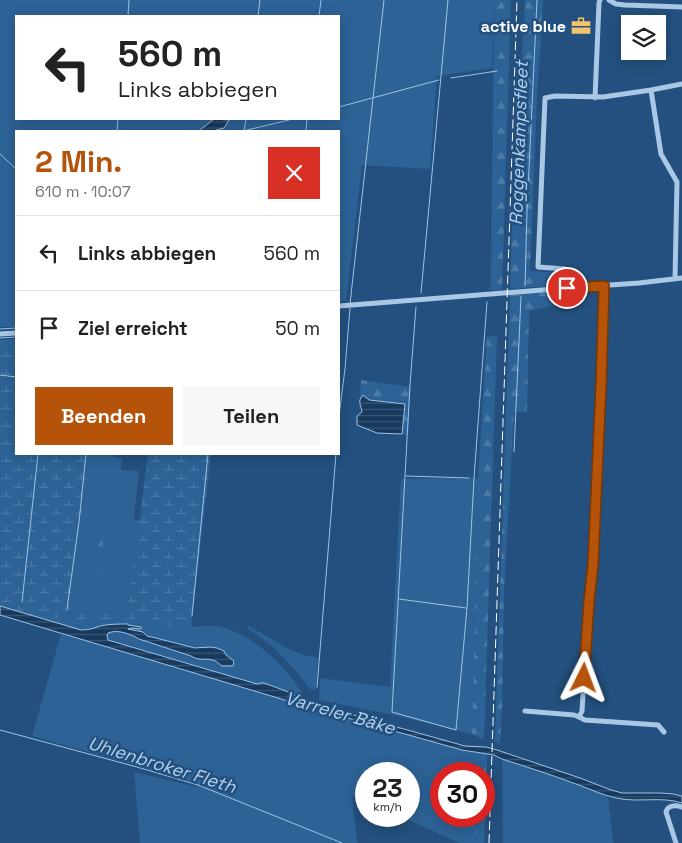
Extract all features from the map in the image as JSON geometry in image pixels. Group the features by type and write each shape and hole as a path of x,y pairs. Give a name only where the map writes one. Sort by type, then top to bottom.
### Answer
{"street":[{"path":"595,98 600,0"},
{"path":"609,0 616,4 625,5 682,7"},
{"path":"567,288 566,269 538,267 545,98 555,96 595,98 682,84"},
{"path":"651,90 662,154 677,182 675,279"},
{"path":"340,306 604,286 682,278"},
{"path":"579,717 582,711 593,565 604,286"},
{"path":"0,334 15,333"},
{"path":"525,711 574,715 585,720 658,725 664,732"},
{"path":"676,843 666,812 671,806 682,807"}],"green space":[{"path":"0,0 494,0 492,68 437,76 430,169 362,165 346,301 340,301 340,130 15,130 15,327 0,327"},
{"path":"494,0 511,0 502,290 489,290 491,282"},
{"path":"525,0 543,0 530,271 561,273 561,285 510,289 512,227 514,223"},
{"path":"572,290 582,300 529,311 527,412 514,412 504,593 500,744 495,741 510,295"},
{"path":"497,336 484,740 472,734 478,478 487,337"},
{"path":"15,339 15,455 89,455 69,612 125,611 128,607 148,455 211,455 191,627 173,627 144,618 108,621 53,618 50,622 0,606 0,340"},
{"path":"361,380 411,387 408,435 402,434 403,403 369,400 363,395 360,396"},
{"path":"89,455 114,455 114,457 122,458 121,470 139,471 134,519 140,520 128,607 125,611 68,612"},
{"path":"478,478 472,734 389,714 319,700 320,678 390,687 401,479"},
{"path":"100,539 103,543 98,579 94,574 97,546"},
{"path":"53,618 106,621 144,618 178,627 215,626 228,629 253,642 265,651 287,672 303,694 299,698 268,684 257,684 108,639 106,636 112,632 124,633 194,658 213,660 220,664 231,658 202,648 147,636 143,632 128,629 140,629 135,625 79,630 50,622"},
{"path":"248,626 291,650 318,658 316,689 311,690 272,646 247,628"},
{"path":"61,634 298,704 462,750 481,753 480,762 430,762 430,827 476,827 475,843 460,843 420,825 420,762 355,762 355,797 352,796 357,843 140,843 134,772 197,787 197,783 32,736"},
{"path":"481,753 487,754 487,762 480,762"},
{"path":"502,759 607,796 613,843 503,843"},
{"path":"476,827 485,827 484,843 475,843"}],"water":[{"path":"213,120 229,120 224,128 200,130"},
{"path":"363,395 369,400 405,404 402,434 377,433 357,425 357,416 362,412 360,401"},
{"name":"Varreler Bäke","path":"0,606 81,630 108,625 128,624 141,627 141,629 128,629 143,632 147,636 195,648 217,648 224,651 234,661 233,666 222,666 212,660 197,659 124,633 112,632 108,633 107,636 108,640 257,684 264,683 299,698 332,709 465,746 486,747 497,750 622,793 660,793 682,796 682,803 666,800 633,800 611,797 494,755 462,750 298,704 0,615"}],"waterway":[{"path":"128,15 129,0"},
{"path":"258,15 260,0"},
{"path":"319,15 321,0"},
{"path":"350,304 384,0"},
{"path":"421,293 448,0"},
{"name":"Roggenkampsfleet","path":"525,286 537,0"},
{"path":"451,78 497,71"},
{"path":"340,107 439,80"},
{"path":"117,130 118,120"},
{"path":"244,130 246,120"},
{"path":"247,130 289,120"},
{"path":"306,130 307,120"},
{"path":"0,154 15,168"},
{"name":"Roggenkampsfleet","path":"514,452 521,296"},
{"name":"Varreler Bäke","path":"416,307 392,712 456,730 467,608 487,302"},
{"path":"340,408 350,308"},
{"path":"0,329 15,328"},
{"path":"0,338 15,337"},
{"path":"0,375 15,377"},
{"path":"22,602 38,455"},
{"path":"67,609 86,455"},
{"path":"192,616 208,455"},
{"name":"Varreler Bäke","path":"317,687 336,455"},
{"path":"406,476 469,478"},
{"path":"399,599 466,608"},
{"name":"Uhlenbroker Fleth","path":"0,730 198,785 342,843"}],"railway":[{"path":"489,843 517,0"}],"place":[{"name":"active blue","path":"581,26"}],"route":[{"path":"567,288 604,286 593,565 584,678"}]}
